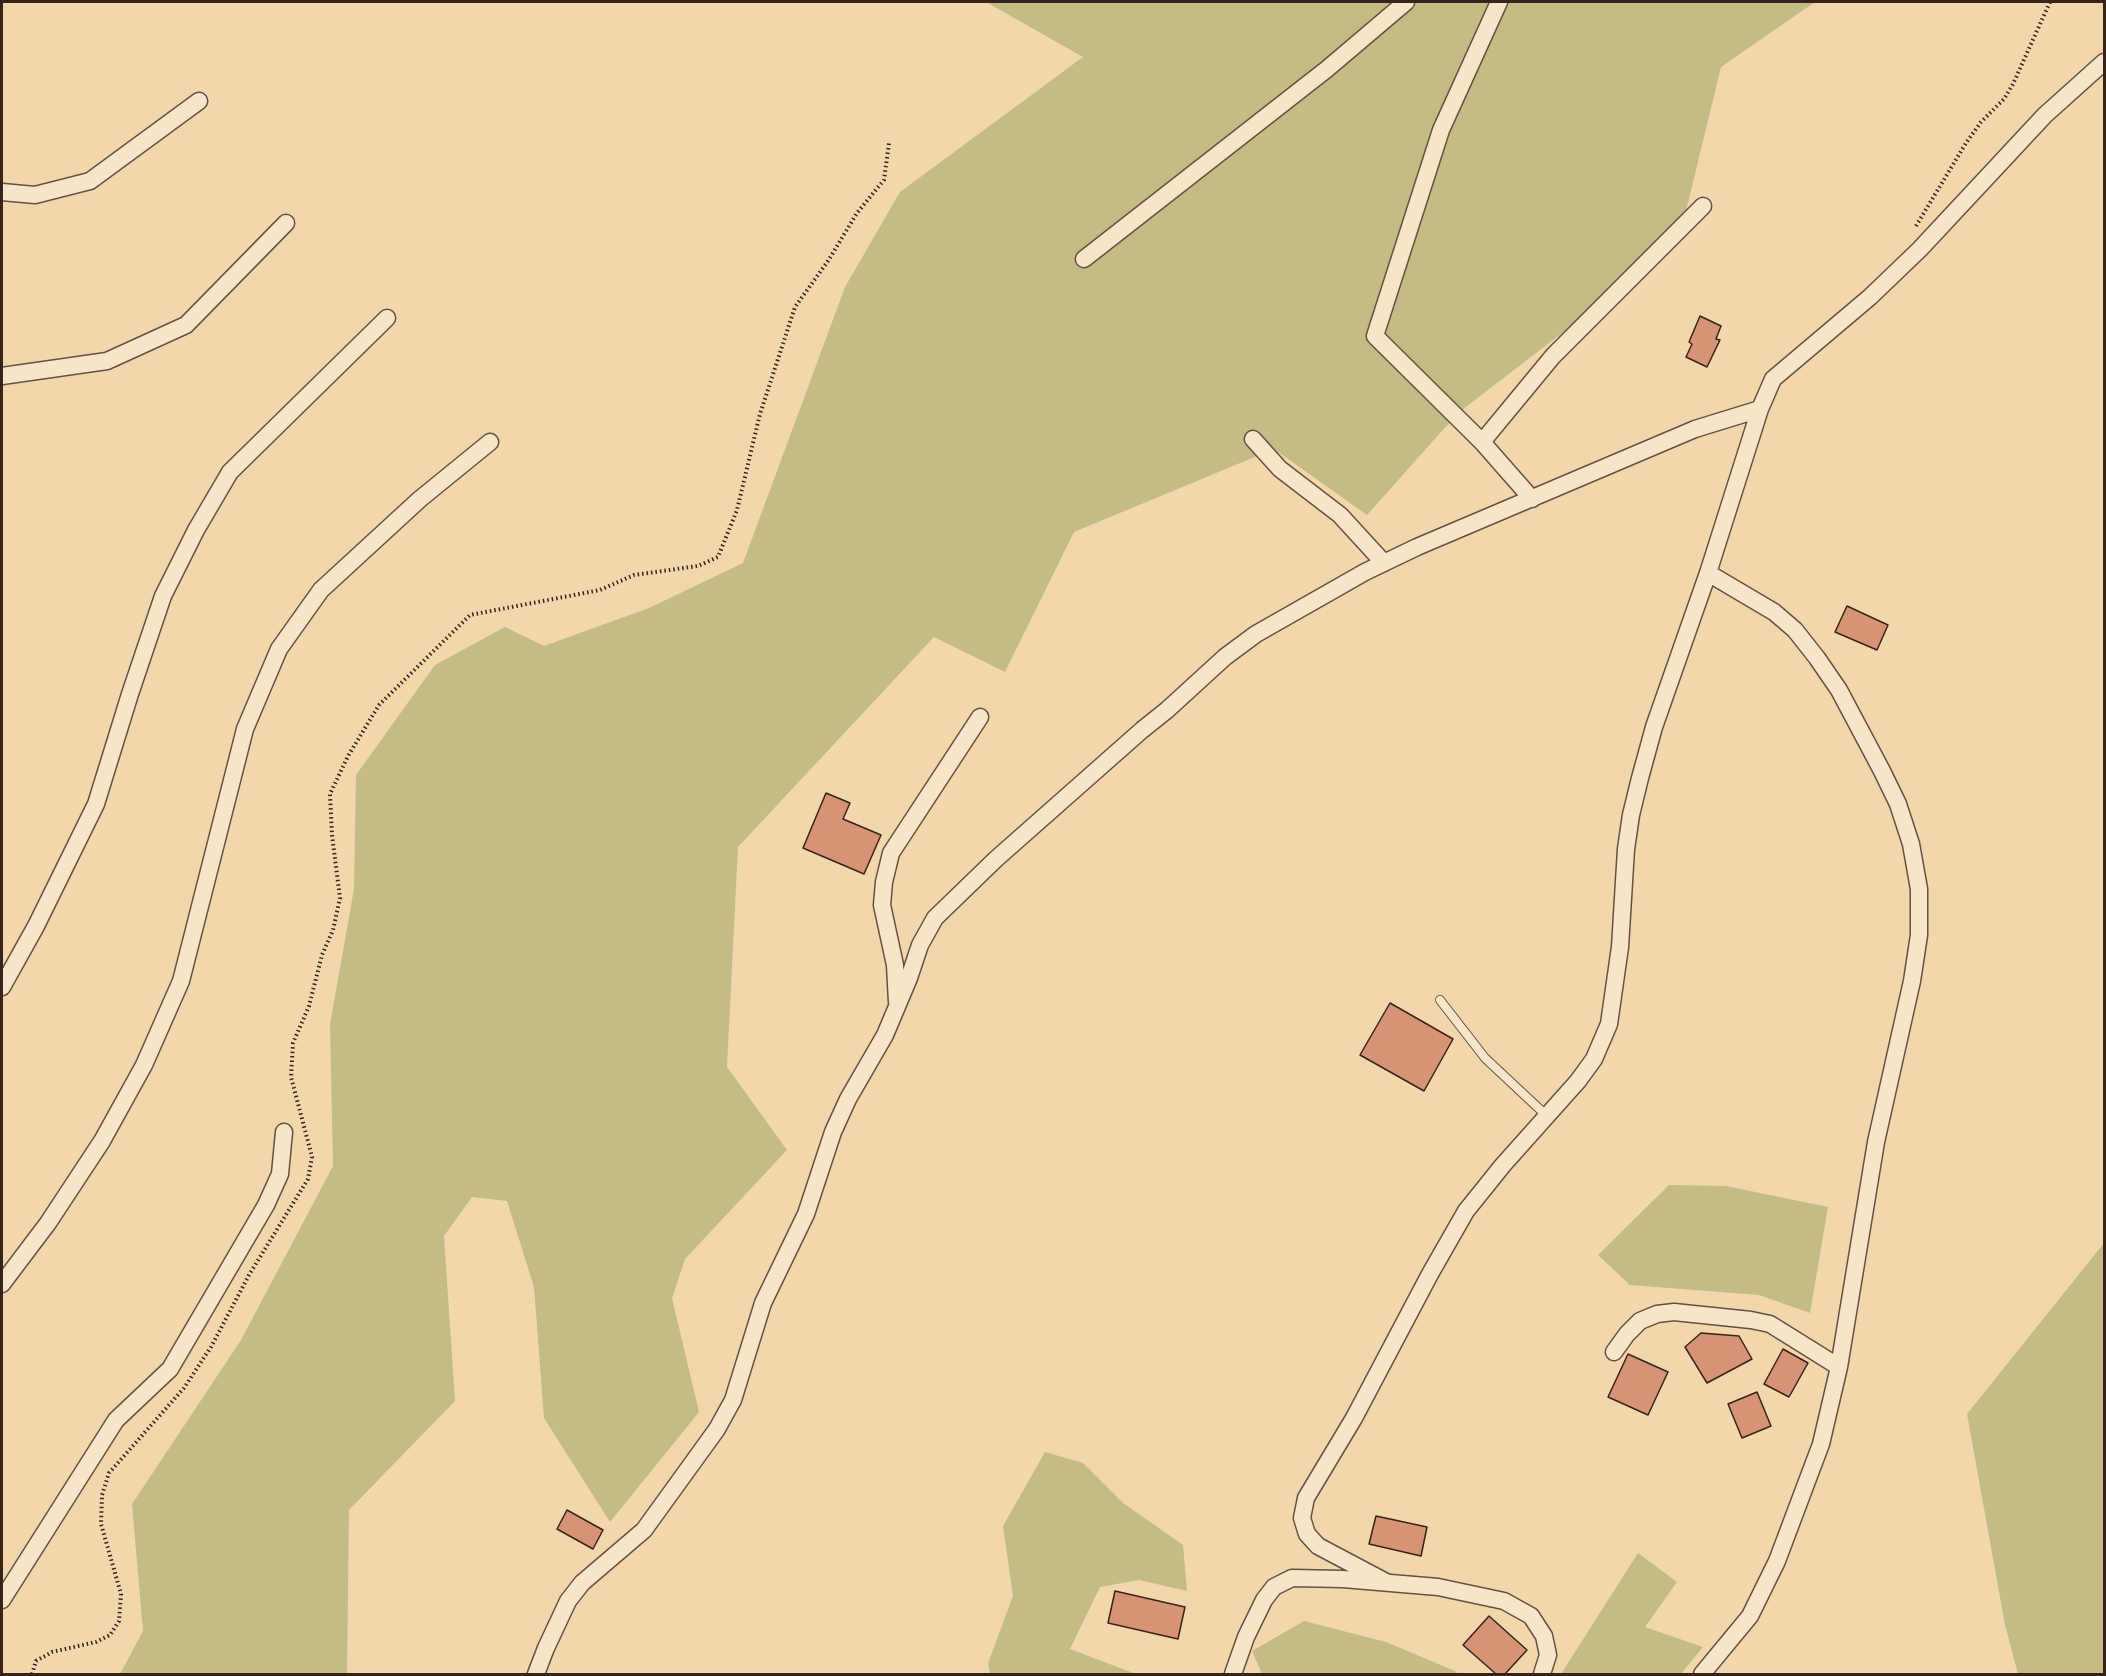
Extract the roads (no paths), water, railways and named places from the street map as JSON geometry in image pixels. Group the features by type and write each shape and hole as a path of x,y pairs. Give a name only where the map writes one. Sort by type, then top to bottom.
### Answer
{"street":[{"path":"1084,259 1327,69 1406,2"},
{"path":"1499,2 1441,130 1375,336 1482,442 1532,499"},
{"path":"1386,1582 1318,1546 1307,1534 1302,1518 1306,1498 1354,1418 1466,1211 1578,1081 1594,1059 1609,1024 1620,947 1630,815 1654,728 1708,573 1760,409 1773,379 1887,281 1952,216 2044,115 2104,62"},
{"path":"2,192 35,195 90,181 199,100"},
{"path":"1482,442 1553,356 1703,206"},
{"path":"2,376 107,361 186,325 286,223"},
{"path":"2,987 36,926 96,804 130,694 164,596 230,472 387,318"},
{"path":"536,1674 568,1601 582,1583 644,1530 717,1429 733,1400 763,1303 806,1214 833,1132 848,1099 868,1067 897,1009 920,945 936,918 981,874 1142,730 1225,657 1256,634 1417,547 1695,429 1760,409"},
{"path":"1253,439 1280,469 1340,515 1384,563"},
{"path":"2,1284 48,1223 102,1141 149,1054 181,981 245,729 279,649 321,590 420,499 490,442"},
{"path":"1702,1674 1750,1616 1777,1561 1821,1444 1839,1367 1875,1142 1912,981 1919,935 1919,889 1911,844 1898,804 1865,736 1839,690 1795,630 1774,612 1708,573"},
{"path":"897,1009 896,964 882,905 891,853 980,717"},
{"path":"2,1600 116,1420 170,1369 266,1205 280,1174 284,1132"},
{"path":"1614,1352 1626,1335 1640,1322 1657,1314 1674,1312 1770,1324 1839,1367"},
{"path":"1233,1674 1246,1636 1264,1600 1274,1587 1292,1578 1438,1587 1504,1601 1531,1616 1544,1636 1548,1655 1542,1674"}],"lane":[{"path":"1440,1000 1485,1058 1548,1117"}]}
